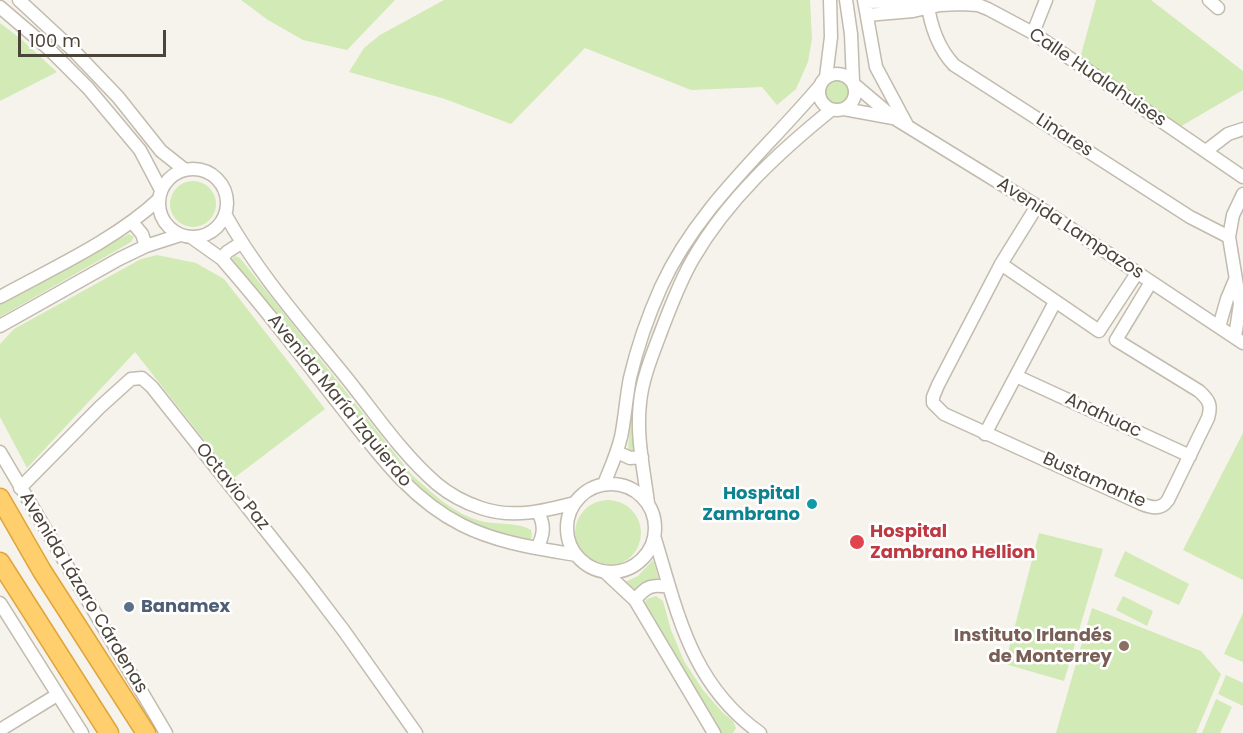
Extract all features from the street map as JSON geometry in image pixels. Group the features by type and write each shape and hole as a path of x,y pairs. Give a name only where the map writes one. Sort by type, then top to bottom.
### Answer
{"highway":[{"name":"Avenida Lázaro Cárdenas","path":"0,498 42,571 146,733"},
{"path":"0,562 109,733"}],"street":[{"path":"19,0 81,58 118,97 161,151 185,170"},
{"path":"830,0 831,37 819,96 824,105 838,109"},
{"path":"760,733 745,729 694,657 655,539 655,526 648,503 642,457 640,404 643,386 670,307 692,261 722,216 744,190 800,135 838,109 853,102 856,93 846,0"},
{"path":"1033,33 1046,0"},
{"path":"864,1 876,67 908,126"},
{"name":"Calle Hualahuises","path":"864,1 978,5 1033,33 1243,177"},
{"name":"Calle Hualahuises","path":"867,15 931,4"},
{"name":"Linares","path":"931,4 942,50 954,65 1190,217 1229,237"},
{"path":"0,7 49,49 88,88 140,150 160,195 160,214 168,227 185,236"},
{"path":"604,484 622,435 630,376 639,349 662,287 689,237 714,204 823,82 839,73 854,83"},
{"name":"Avenida Lampazos","path":"854,83 894,118 1037,206 1239,340"},
{"name":"Avenida Lampazos","path":"838,109 894,118"},
{"path":"1206,151 1228,134 1243,129"},
{"path":"0,297 132,222 160,195 171,177 185,170 199,170 212,176 222,186 226,200 225,214 218,227 205,235 185,236 146,246 0,325"},
{"path":"1239,340 1240,304 1229,237 1233,215 1243,194"},
{"name":"Bustamante","path":"1037,206 1001,264 933,397 933,403 939,410 985,434 1155,508 1163,506 1168,500 1208,418 1210,405 1199,391 1116,340 1151,282"},
{"name":"Avenida María Izquierdo","path":"225,214 241,243 333,362 422,471 452,494 482,508 510,513 538,512 575,503"},
{"path":"132,222 142,234 146,246"},
{"name":"Avenida María Izquierdo","path":"185,236 222,259 406,485 461,525 499,541 576,555"},
{"path":"222,259 227,252 241,243"},
{"path":"1001,264 1099,331 1137,273"},
{"path":"1219,327 1235,280"},
{"path":"985,434 1055,302"},
{"name":"Anahuac","path":"1016,376 1190,456"},
{"name":"Octavio Paz","path":"20,488 131,379 142,378 152,387 319,597 416,733"},
{"name":"Avenida Lázaro Cárdenas","path":"0,452 166,733"},
{"path":"617,452 630,458 642,457"},
{"path":"648,503 628,487 612,483 593,488 575,503 568,522 569,542 576,555 589,566 605,572 635,600 714,733"},
{"path":"537,548 544,527 538,512"},
{"path":"605,572 618,571 638,562 655,539"},
{"path":"635,600 651,585 669,587"},
{"path":"0,603 82,733"},
{"path":"0,730 57,695"}],"green space":[{"path":"241,0 395,0 347,50 303,40 268,20"},
{"path":"444,0 810,0 812,39 808,62 796,89 777,105 762,87 691,90 585,48 511,124 445,99 349,72 364,48 380,35"},
{"path":"1096,0 1151,0 1243,71 1243,90 1178,128 1079,62"},
{"path":"0,23 57,72 0,101"},
{"path":"837,81 846,85 850,94 846,103 837,107 828,103 824,94 828,85"},
{"path":"193,181 202,182 209,188 215,195 215,213 209,220 202,226 193,227 184,226 177,220 171,213 170,204 171,195 177,188 184,182"},
{"path":"129,234 134,237 131,242 0,317 0,304"},
{"path":"157,255 196,263 224,279 325,409 234,478 135,352 27,468 0,417 0,344 14,329 141,259"},
{"path":"235,256 240,258 412,475 444,502 471,518 526,527 531,530 532,535 529,543 526,546 455,519 395,467 231,260"},
{"path":"668,293 645,361 636,454 628,450 632,393"},
{"path":"1243,433 1243,580 1183,550"},
{"path":"602,500 614,500 626,505 636,515 641,533 639,546 626,561 614,566 602,566 590,561 580,551 575,539 575,527 580,515 590,505"},
{"path":"1039,533 1103,549 1064,681 1005,664"},
{"path":"1125,551 1189,584 1179,605 1114,576"},
{"path":"653,560 659,580 641,586 627,596 616,586 638,576"},
{"path":"656,596 663,601 671,630 684,661 703,690 733,721 736,728 733,733 720,733 641,607 647,599"},
{"path":"1123,596 1153,611 1147,626 1116,610"},
{"path":"1092,608 1201,651 1221,674 1196,733 1056,733"},
{"path":"1243,613 1243,662 1224,654"},
{"path":"1226,675 1243,683 1243,706 1218,694"},
{"path":"1216,699 1232,707 1220,733 1202,733"}],"place":[{"name":"Hospital Zambrano","path":"812,504"},
{"name":"Hospital Zambrano Hellion","path":"857,542"},
{"name":"Banamex","path":"129,607"},
{"name":"Instituto Irlandés de Monterrey","path":"1124,646"}]}
